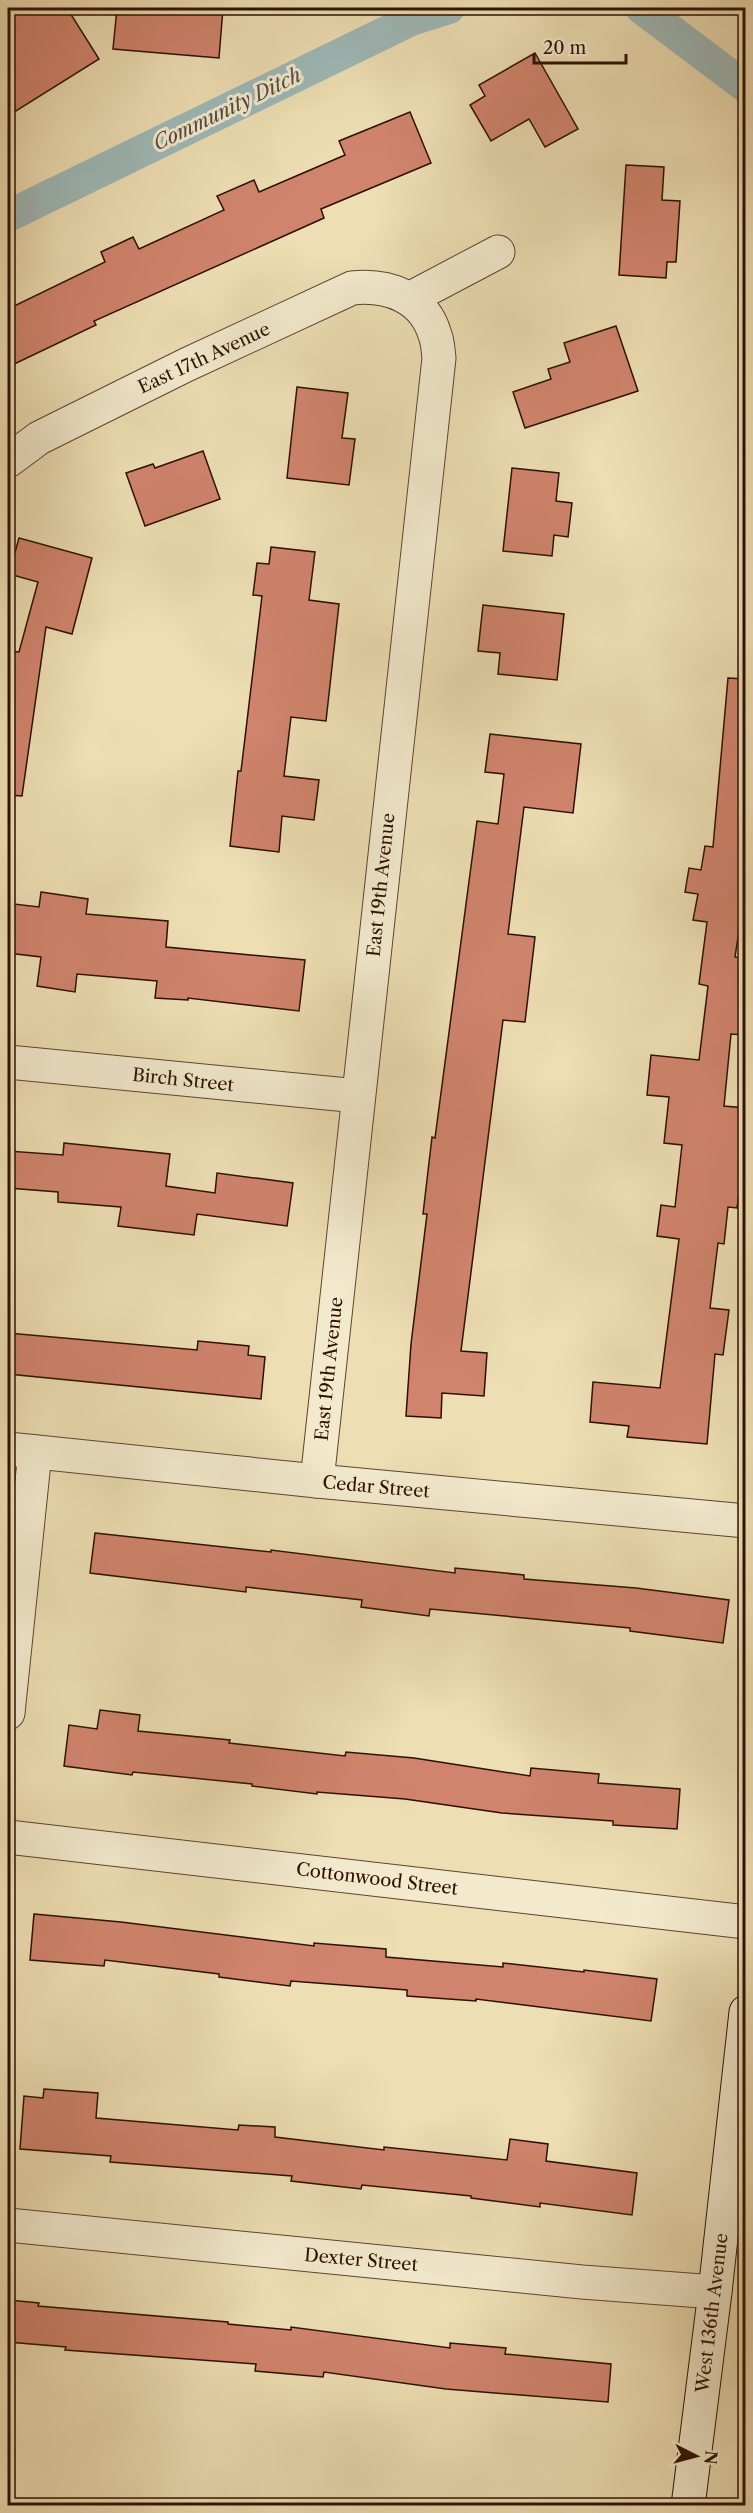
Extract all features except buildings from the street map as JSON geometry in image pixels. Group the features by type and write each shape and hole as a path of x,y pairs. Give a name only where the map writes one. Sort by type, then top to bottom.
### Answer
{"street":[{"path":"409,299 498,252"},
{"name":"East 17th Avenue","path":"8,461 39,438 186,365 352,288 371,286 392,290 409,299"},
{"name":"East 19th Avenue","path":"317,1481 439,358 435,334 426,315 409,299"},
{"name":"Birch Street","path":"8,1062 358,1096"},
{"path":"8,1713 21,1450"},
{"name":"Cedar Street","path":"21,1450 317,1481 746,1521"},
{"name":"Cottonwood Street","path":"8,1837 746,1922"},
{"name":"West 136th Avenue","path":"688,2505 715,2292 746,2012"},
{"name":"Dexter Street","path":"8,2225 582,2282 715,2292"}],"waterway":[{"name":"Community Ditch","path":"8,216 411,20 449,8"},
{"name":"Community Ditch","path":"641,8 746,87"}]}
